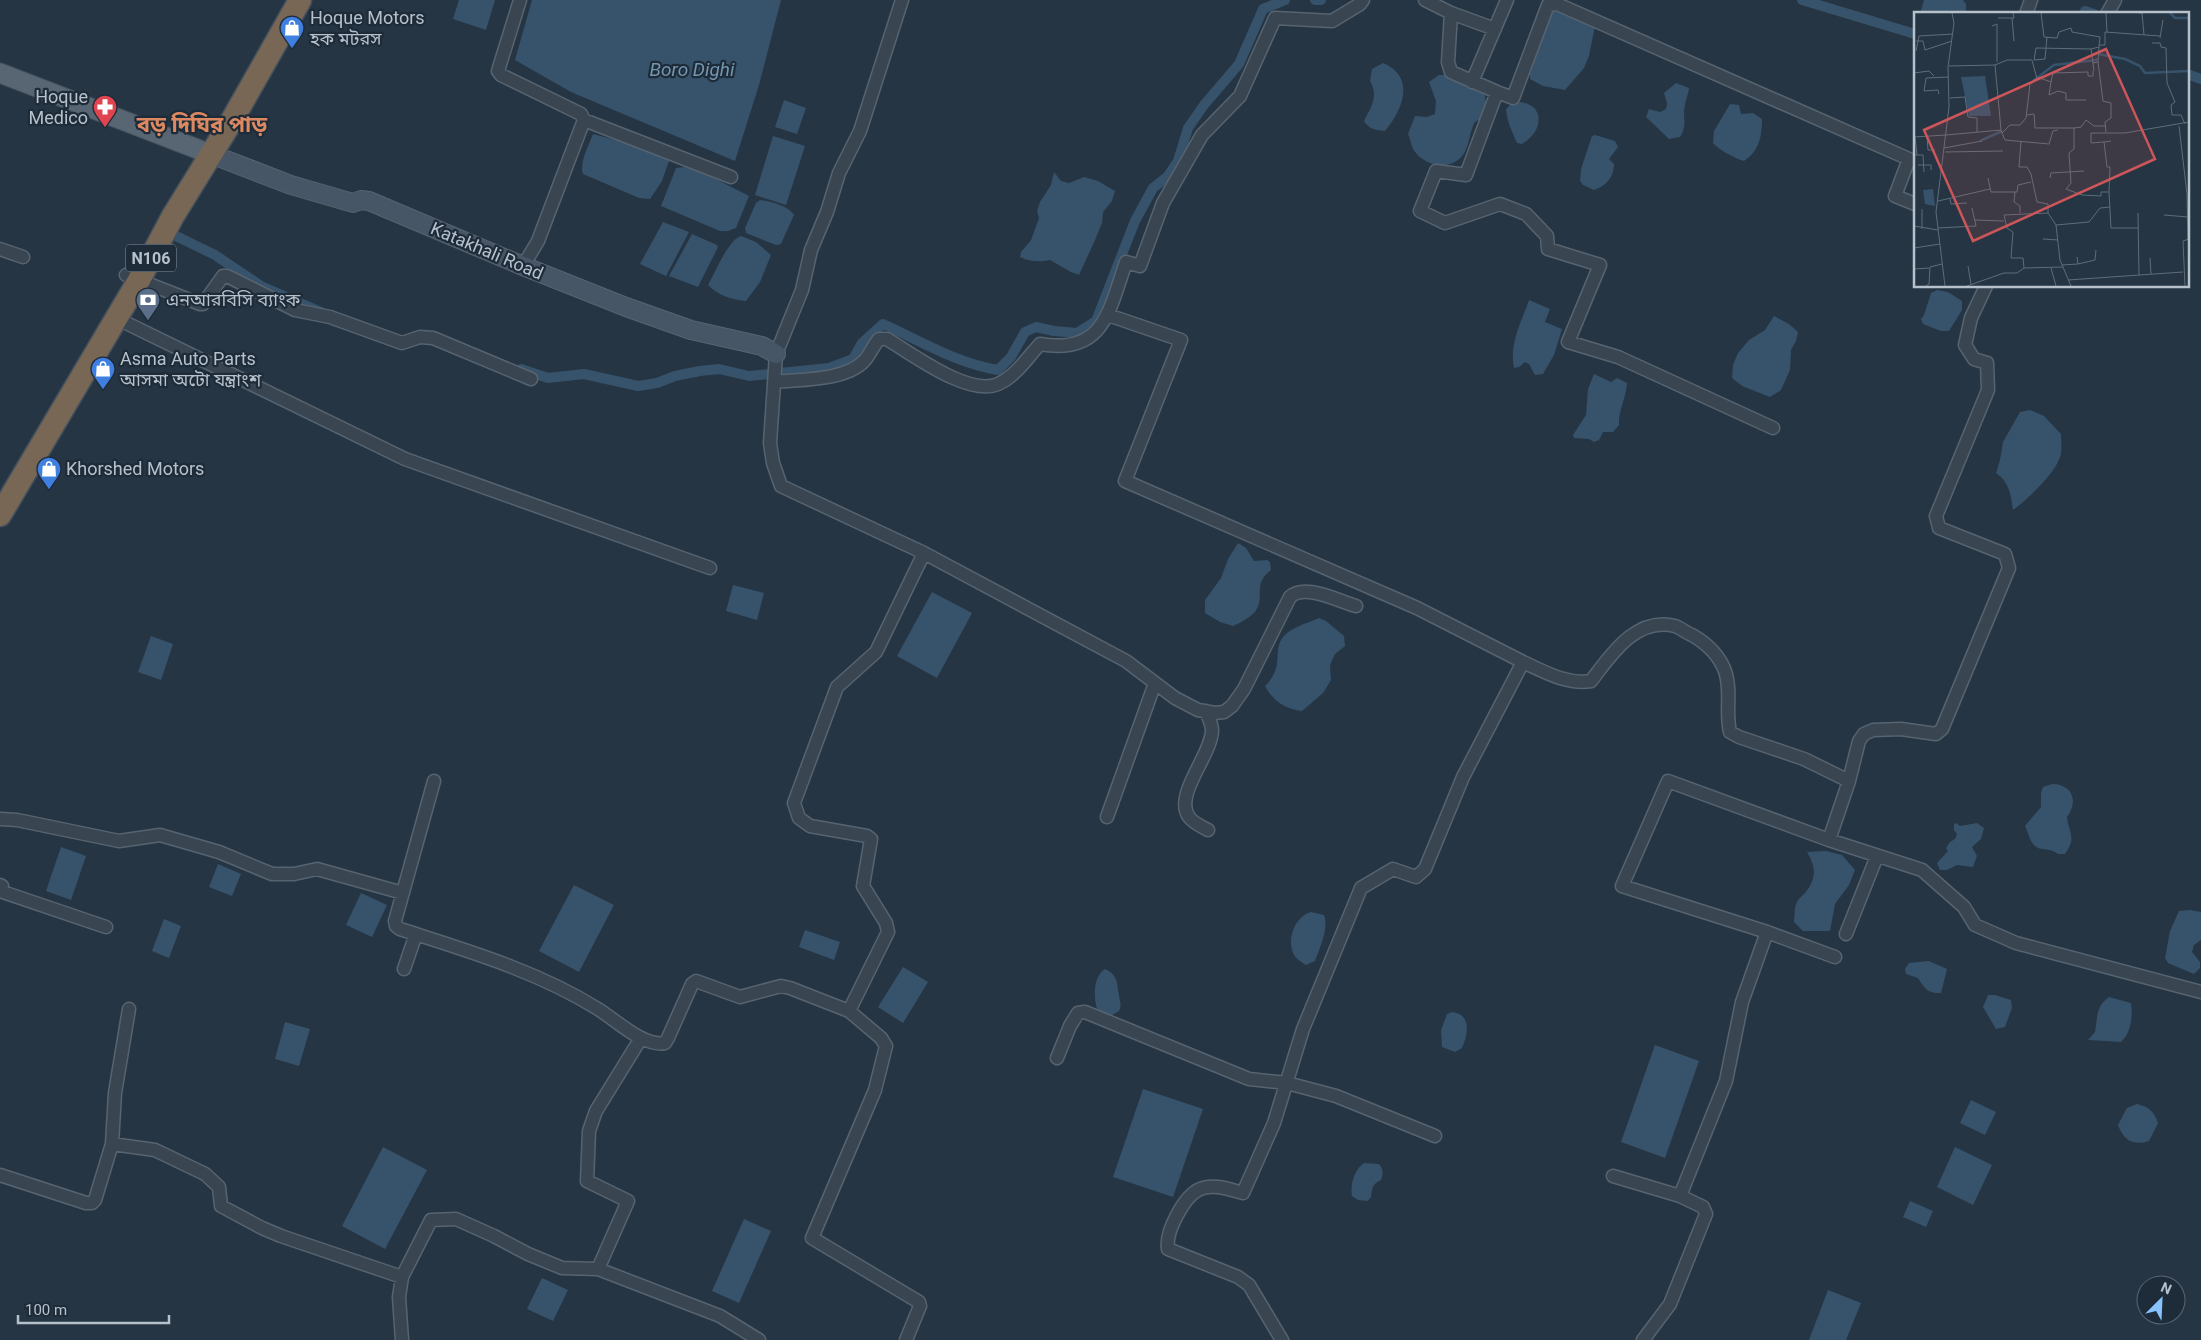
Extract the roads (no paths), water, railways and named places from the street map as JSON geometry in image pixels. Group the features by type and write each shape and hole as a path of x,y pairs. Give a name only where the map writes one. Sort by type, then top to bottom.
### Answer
{"highway":[{"name":"N106","path":"206,152 286,0"},
{"name":"N106","path":"0,490 106,314 132,278 206,152 300,0"},
{"name":"N106","path":"0,515 116,318 132,278"}],"main road":[{"path":"1,75 206,152"}],"street":[{"path":"520,0 498,71 501,75 581,114 584,120 731,177"},
{"path":"902,0 860,131 839,173 828,212 810,250 802,290 776,354 770,443 773,464 781,486 924,553 1126,662 1175,698 1198,710 1224,712 1232,706 1244,689 1290,597 1295,592 1306,590 1356,606"},
{"path":"775,382 828,377 850,370 865,361 871,348 879,339 887,339 955,379 972,385 990,387 1012,375 1040,344 1059,347 1083,342 1098,330 1108,315 1126,262 1140,266 1164,203 1202,134 1240,96 1275,18 1332,21 1360,4 1363,0"},
{"path":"1426,0 1495,29"},
{"path":"1472,82 1506,0"},
{"path":"2027,12 2031,0"},
{"path":"1451,12 1448,67 1455,74 1472,82 1513,98 1548,5 1557,4 1909,159 1895,196 1914,204"},
{"path":"1497,92 1466,175 1436,170 1420,211 1445,223 1500,204 1526,214 1547,236 1548,249 1600,265 1568,342 1618,357 1773,428"},
{"path":"523,266 538,241 584,120"},
{"name":"Katakhali Road","path":"206,152 291,185 344,201 353,203 361,200 369,201 626,307 690,330 762,346 776,354"},
{"path":"0,249 23,257"},
{"path":"132,278 203,304 224,276 227,276 295,310 330,317 402,343 420,337 433,338 532,379"},
{"path":"1829,840 1849,781 1859,741 1864,734 1873,730 1901,729 1936,734 1942,729 2009,568 2005,554 1939,528 1936,516 1988,390 1987,363 1974,360 1965,345 1972,318 1985,288"},
{"path":"1108,315 1181,340 1125,481 1417,608 1523,662 1567,680 1591,681 1614,650 1642,628 1658,624 1676,626 1702,641 1715,654 1725,671 1729,694 1727,720 1730,732 1739,737 1804,759 1849,781"},
{"path":"116,318 405,459 710,568"},
{"path":"849,1011 888,932 886,923 863,886 871,840 866,836 810,826 799,818 794,803 837,687 876,652 924,553"},
{"path":"1282,1340 1249,1285 1238,1277 1168,1249 1166,1240 1187,1200 1200,1189 1213,1187 1243,1192 1274,1123 1303,1029 1361,888 1393,869 1416,878 1425,869 1463,777 1523,662"},
{"path":"1107,817 1155,683"},
{"path":"1206,711 1213,728 1210,745 1190,784 1184,804 1189,818 1208,830"},
{"path":"434,781 403,893 396,926 490,959 547,982 598,1010 641,1038 660,1044 665,1043 692,984 696,981 740,997 786,987 849,1011 881,1038 886,1046 875,1090 812,1238 919,1302 920,1306 906,1340"},
{"path":"1835,957 1767,932 1622,886 1668,781 1829,840 1922,870 1964,907 1975,925 2016,943 2201,992"},
{"path":"0,819 17,820 119,841 160,835 219,852 272,874 294,874 317,869 403,893"},
{"path":"1846,934 1877,856"},
{"path":"0,885 2,886 0,891 106,927"},
{"path":"1680,1196 1726,1080 1742,1002 1767,932"},
{"path":"404,969 416,934"},
{"path":"0,1175 92,1203 95,1200 112,1144 116,1093 129,1009"},
{"path":"1057,1058 1070,1026 1078,1013 1085,1012 1249,1079 1287,1083 1336,1096 1435,1136"},
{"path":"598,1269 628,1201 587,1182 589,1131 596,1111 641,1038"},
{"path":"112,1144 155,1150 205,1174 219,1187 221,1206 262,1228 402,1277"},
{"path":"1614,1176 1680,1196 1703,1207 1706,1214 1670,1304 1643,1340"},
{"path":"402,1340 399,1297 402,1277 431,1220 456,1218 528,1254 562,1268 598,1269 720,1316 759,1340"}],"water":[{"path":"459,0 495,0 486,30 453,19"},
{"name":"Boro Dighi","path":"532,0 781,0 759,85 735,161 571,92 515,60"},
{"path":"1924,0 1963,0 1966,4 1966,12 1921,12"},
{"path":"1554,10 1595,26 1589,56 1584,68 1565,90 1543,86 1530,79 1530,66 1550,14"},
{"path":"1383,63 1400,76 1403,85 1401,104 1385,131 1373,129 1364,121 1374,97 1373,86 1370,81 1372,69"},
{"path":"1439,75 1447,75 1484,92 1486,102 1483,115 1474,124 1463,155 1451,164 1444,165 1430,163 1417,155 1408,134 1415,116 1427,117 1435,114 1436,101 1429,82"},
{"path":"1676,83 1689,88 1684,110 1682,133 1680,137 1669,139 1646,117 1649,109 1660,112 1666,109 1667,103 1664,93"},
{"path":"784,100 806,108 797,134 775,127"},
{"path":"1513,102 1531,106 1536,111 1538,117 1535,131 1522,144 1517,143 1507,118 1506,109"},
{"path":"1730,104 1739,105 1741,114 1753,113 1762,119 1759,143 1753,153 1744,161 1727,154 1713,143 1714,131"},
{"path":"593,134 634,145 669,161 662,181 650,199 639,198 583,174 583,159"},
{"path":"1595,135 1615,141 1618,147 1609,159 1614,164 1611,177 1606,183 1594,190 1583,185 1580,181 1581,169 1592,136"},
{"path":"773,136 805,146 786,205 755,195"},
{"path":"685,167 704,173 749,196 736,228 720,231 661,206 676,168"},
{"path":"1054,172 1061,181 1069,183 1084,177 1098,181 1115,191 1112,201 1103,212 1102,223 1079,275 1050,260 1035,261 1020,257 1021,252 1031,240 1039,218 1037,211 1040,202 1051,185"},
{"path":"760,200 784,207 794,215 781,244 776,245 746,233 745,228 756,203"},
{"path":"663,222 689,232 666,276 640,264"},
{"path":"692,234 718,247 698,287 669,276"},
{"path":"741,236 756,242 771,255 760,282 746,301 716,292 708,285 731,244"},
{"path":"1937,290 1948,292 1962,301 1962,310 1949,331 1941,331 1923,324 1921,319 1931,293"},
{"path":"1529,300 1550,309 1545,322 1562,329 1554,355 1543,374 1535,375 1529,364 1525,362 1519,367 1514,368 1514,342"},
{"path":"1774,316 1789,324 1798,332 1791,350 1790,370 1781,390 1770,397 1742,386 1732,378 1733,365 1738,353 1749,340 1765,330"},
{"path":"1594,374 1611,382 1617,378 1627,383 1619,425 1613,432 1603,432 1599,440 1594,442 1589,439 1574,438 1573,435 1586,415 1588,389"},
{"path":"2030,410 2044,416 2061,434 2061,454 2048,477 2013,510 2009,489 2004,480 1996,473 2003,442 2020,412"},
{"path":"1238,543 1246,548 1254,561 1267,560 1270,562 1271,570 1265,576 1260,586 1258,607 1254,613 1233,626 1220,622 1205,613 1205,600 1221,578 1228,559"},
{"path":"733,585 764,593 757,620 726,611"},
{"path":"932,592 972,613 937,678 897,656"},
{"path":"1319,618 1326,621 1344,636 1345,646 1335,654 1330,665 1331,680 1323,693 1302,711 1290,708 1276,700 1265,686 1275,671 1278,647 1284,636 1296,628"},
{"path":"151,636 173,644 161,680 138,672"},
{"path":"2052,784 2064,787 2072,794 2073,805 2067,817 2071,843 2065,854 2058,854 2037,847 2033,844 2025,826 2041,807 2043,787"},
{"path":"1956,823 1960,826 1977,823 1984,828 1981,839 1972,847 1977,856 1973,867 1957,865 1947,870 1940,870 1937,863 1948,851 1946,848 1950,842 1955,839 1957,834 1954,830 1954,824"},
{"path":"61,847 86,856 71,900 46,891"},
{"path":"1826,851 1842,855 1855,870 1849,885 1835,904 1830,931 1803,931 1794,922 1796,904 1809,888 1814,872 1807,852"},
{"path":"218,864 241,874 232,896 209,887"},
{"path":"574,885 614,905 579,972 539,951"},
{"path":"361,893 387,905 372,937 346,925"},
{"path":"2179,911 2201,912 2201,940 2194,945 2192,952 2200,962 2200,968 2194,974 2168,963 2165,958 2170,931"},
{"path":"1311,912 1324,915 1325,926 1315,961 1306,965 1294,955 1291,943 1296,923 1305,914"},
{"path":"164,919 181,926 169,958 152,951"},
{"path":"805,930 840,942 834,960 799,947"},
{"path":"1929,961 1947,969 1941,993 1930,991 1924,987 1918,978 1906,974 1905,969 1909,963"},
{"path":"903,967 928,982 903,1023 878,1007"},
{"path":"1105,969 1115,977 1120,1004 1119,1011 1109,1017 1098,1011 1095,1000 1096,982 1101,972"},
{"path":"1988,995 2011,1000 2012,1008 2005,1027 1996,1029 1983,1007"},
{"path":"2109,997 2131,1003 2132,1013 2127,1034 2121,1042 2088,1040 2095,1032 2099,1009"},
{"path":"1452,1012 1463,1017 1467,1026 1462,1048 1455,1052 1442,1047 1441,1030 1447,1014"},
{"path":"285,1022 310,1029 299,1066 275,1059"},
{"path":"1655,1045 1699,1061 1665,1158 1621,1142"},
{"path":"1143,1089 1203,1109 1173,1197 1113,1177"},
{"path":"1971,1100 1996,1112 1985,1135 1960,1123"},
{"path":"2137,1104 2150,1110 2155,1115 2158,1123 2149,1141 2139,1143 2126,1138 2118,1125 2127,1108"},
{"path":"383,1147 427,1170 385,1249 342,1226"},
{"path":"1955,1147 1992,1165 1973,1205 1937,1187"},
{"path":"1364,1163 1379,1164 1383,1172 1381,1180 1374,1185 1368,1201 1358,1200 1352,1196 1352,1183 1355,1174"},
{"path":"1910,1201 1933,1211 1926,1227 1903,1217"},
{"path":"744,1219 771,1231 739,1303 712,1291"},
{"path":"542,1278 568,1290 553,1321 527,1309"},
{"path":"1828,1290 1861,1303 1846,1340 1809,1340"}],"waterway":[{"path":"521,369 548,378 584,374 638,386 657,383 675,376 719,369 749,376 829,368 853,359 862,343 883,324 953,357 998,370 1011,357 1025,332 1036,327 1077,333 1096,321 1135,221 1153,188 1167,177 1178,161 1188,128 1204,105 1239,64 1263,9 1285,0"},
{"path":"1315,0 1321,0"},
{"path":"1802,0 1914,34"},
{"path":"2085,12 2088,12"},
{"path":"2188,74 2201,79"},
{"path":"174,235 215,255 261,286 321,312"}],"place":[{"name":"Hoque Motors হক মটরস","path":"292,49"},
{"name":"Hoque Medico","path":"105,128"},
{"name":"এনআরবিসি ব্যাংক","path":"148,321"},
{"name":"Asma Auto Parts আসমা অটো যন্ত্রাংশ","path":"103,390"},
{"name":"Khorshed Motors","path":"49,490"}],"district":[{"name":"বড় দিঘির পাড়","path":"202,124"}]}
